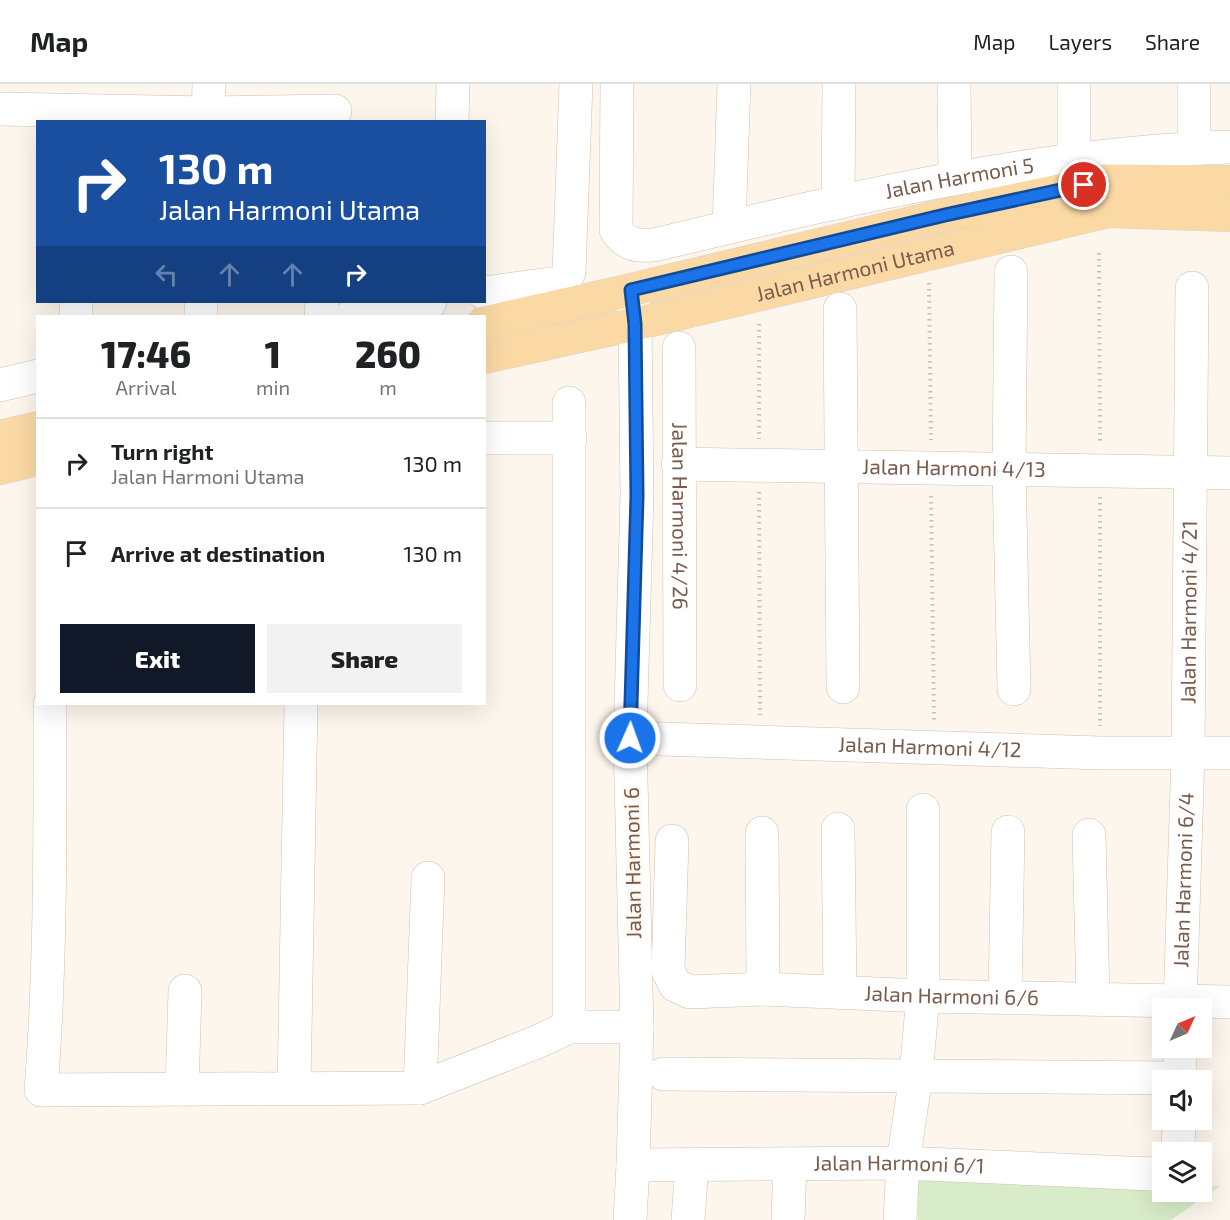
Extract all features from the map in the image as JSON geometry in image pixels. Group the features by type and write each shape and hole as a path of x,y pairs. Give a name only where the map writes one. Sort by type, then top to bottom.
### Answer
{"main road":[{"name":"Jalan Harmoni Utama","path":"486,323 945,215 1107,180 1230,182"},
{"name":"Jalan Harmoni Utama","path":"486,357 635,324 1108,211 1230,215"},
{"path":"0,437 36,428"},
{"path":"0,468 36,459"}],"street":[{"path":"452,120 453,84"},
{"path":"486,293 558,283 566,279 570,266 576,84"},
{"name":"Jalan Harmoni 5","path":"617,84 616,230 622,240 636,246 654,245 955,178 1074,159 1143,151 1230,147"},
{"path":"729,227 734,84"},
{"path":"838,84 838,203"},
{"path":"954,84 955,178"},
{"path":"1074,84 1074,159"},
{"path":"1194,84 1194,148"},
{"path":"0,109 84,106 335,105"},
{"path":"1011,272 1009,469 1014,689"},
{"name":"Jalan Harmoni 4/21","path":"1188,753 1192,288"},
{"name":"Jalan Harmoni 6","path":"630,1220 637,1028 630,738 637,496 635,324 631,290"},
{"path":"357,315 424,303"},
{"path":"840,309 843,687"},
{"name":"Jalan Harmoni 4/26","path":"679,348 680,685"},
{"path":"0,385 36,376"},
{"path":"569,403 569,1027"},
{"path":"486,438 570,438"},
{"name":"Jalan Harmoni 4/13","path":"678,464 1230,473"},
{"path":"50,705 46,1009 41,1090 420,1088 569,1027 637,1028"},
{"path":"294,1088 301,705"},
{"name":"Jalan Harmoni 4/12","path":"630,738 1100,753 1230,753"},
{"name":"Jalan Harmoni 6/4","path":"1180,998 1188,753"},
{"path":"900,1220 903,1163 916,1075 923,996 923,810"},
{"path":"838,829 840,992"},
{"path":"1005,996 1008,832"},
{"path":"762,833 763,989"},
{"path":"1089,835 1093,998"},
{"name":"Jalan Harmoni 6/6","path":"672,841 668,970 675,985 690,992 763,989 923,996 1093,998 1152,1003"},
{"path":"420,1088 428,878"},
{"path":"182,1089 184,992"},
{"name":"Jalan Harmoni 6/6","path":"1212,1003 1230,1002"},
{"path":"663,1074 916,1075 1180,1068"},
{"name":"Jalan Harmoni 6/1","path":"633,1165 903,1163 1152,1174"},
{"path":"788,1220 790,1164"},
{"path":"688,1220 692,1165"}],"path":[{"path":"929,275 934,747"},
{"path":"759,314 760,743"}],"green space":[{"path":"918,1177 1152,1185 1152,1202 1197,1202 1171,1220 918,1220"}],"route":[{"path":"630,738 637,496 635,324 631,290 945,215 1084,185"}]}
